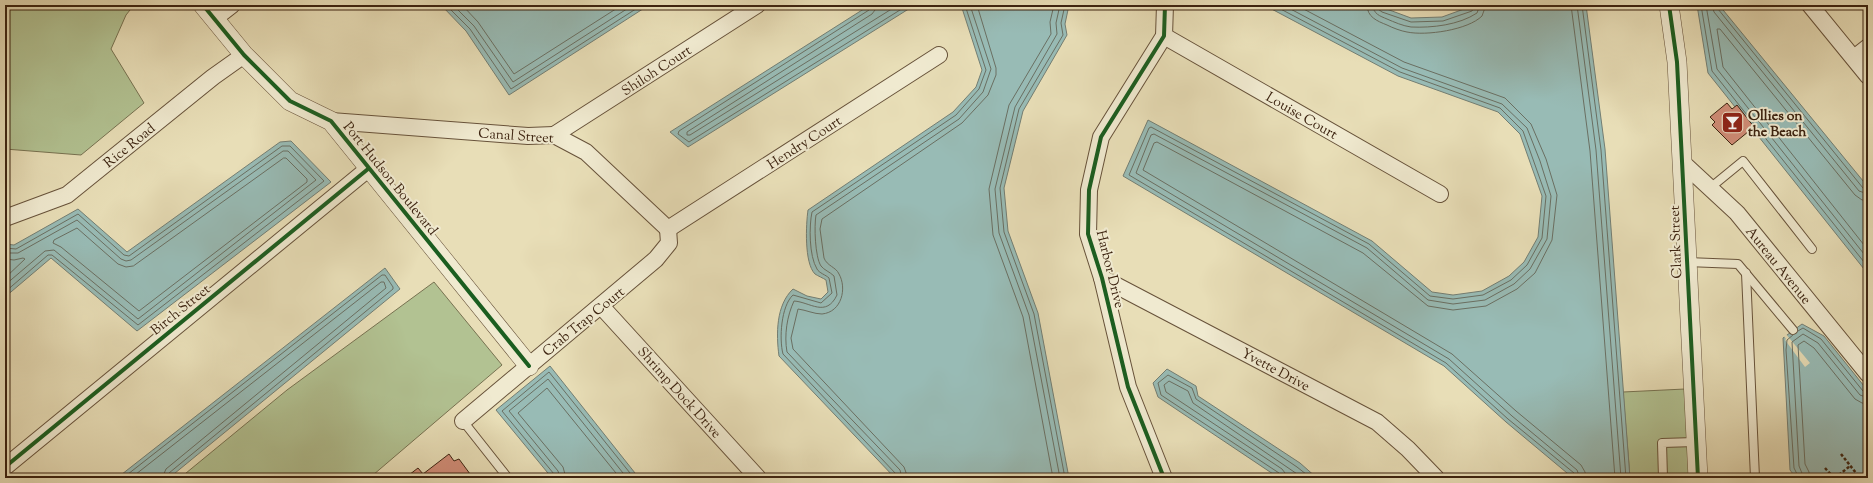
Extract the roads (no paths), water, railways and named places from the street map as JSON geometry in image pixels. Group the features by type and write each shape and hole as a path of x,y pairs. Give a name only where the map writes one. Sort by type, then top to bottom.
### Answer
{"street":[{"path":"209,12 232,5"},
{"name":"Shiloh Court","path":"554,135 757,5"},
{"name":"Harbor Drive","path":"1164,478 1128,386 1102,278 1088,234 1089,190 1101,137 1164,36 1166,5"},
{"name":"Clark Street","path":"1669,5 1677,62 1698,478"},
{"path":"1810,5 1868,76"},
{"name":"Port Hudson Boulevard","path":"209,12 244,55 290,101 330,121 529,366"},
{"name":"Louise Court","path":"1164,36 1440,194"},
{"path":"1854,58 1868,47"},
{"name":"Rice Road","path":"5,218 67,195 213,77 244,55"},
{"name":"Hendry Court","path":"668,229 939,55"},
{"name":"Canal Street","path":"330,121 528,136 554,135 586,152 668,229"},
{"name":"Aureau Avenue","path":"1683,163 1737,213 1868,374"},
{"name":"Birch Street","path":"5,467 368,169"},
{"name":"Crab Trap Court","path":"463,421 656,260 669,243 668,229"},
{"name":"Yvette Drive","path":"1102,278 1377,422 1408,449 1436,478"},
{"name":"Shrimp Dock Drive","path":"601,306 758,478"}],"lane":[{"path":"1710,188 1743,161 1812,249"},
{"path":"1687,262 1738,264 1793,330"},
{"path":"1746,273 1756,478"},
{"path":"463,421 508,478"},
{"path":"1663,478 1662,442 1695,442"}],"water":[{"path":"441,5 649,5 509,95 466,31"},
{"path":"870,5 915,5 688,147 670,132"},
{"path":"961,5 1069,5 1065,24 1067,35 1023,111 1004,188 1008,231 1038,313 1069,478 895,478 779,356 778,320 783,303 787,296 793,289 807,296 821,299 828,292 826,280 815,274 811,269 807,253 806,234 808,210 953,112 976,87 982,70"},
{"path":"1264,5 1380,5 1384,8 1411,18 1442,17 1475,5 1586,5 1605,149 1630,478 1573,478 1506,422 1444,366 1123,176 1148,120 1372,241 1432,292 1453,295 1482,291 1509,276 1524,262 1538,237 1542,196 1520,134 1498,112 1398,76"},
{"path":"1697,5 1719,5 1868,187 1868,274 1708,73"},
{"path":"291,141 331,182 137,331 51,258 5,297 5,244 14,245 78,209 127,252 280,142"},
{"path":"385,268 400,289 169,478 117,478"},
{"path":"1802,324 1824,336 1868,391 1868,478 1796,478 1790,470 1783,338"},
{"path":"550,366 639,478 552,478 496,410"},
{"path":"1167,369 1196,386 1198,396 1300,463 1317,478 1279,478 1158,397 1153,383"}],"place":[{"name":"Ollies on the Beach","path":"1733,123"}]}
